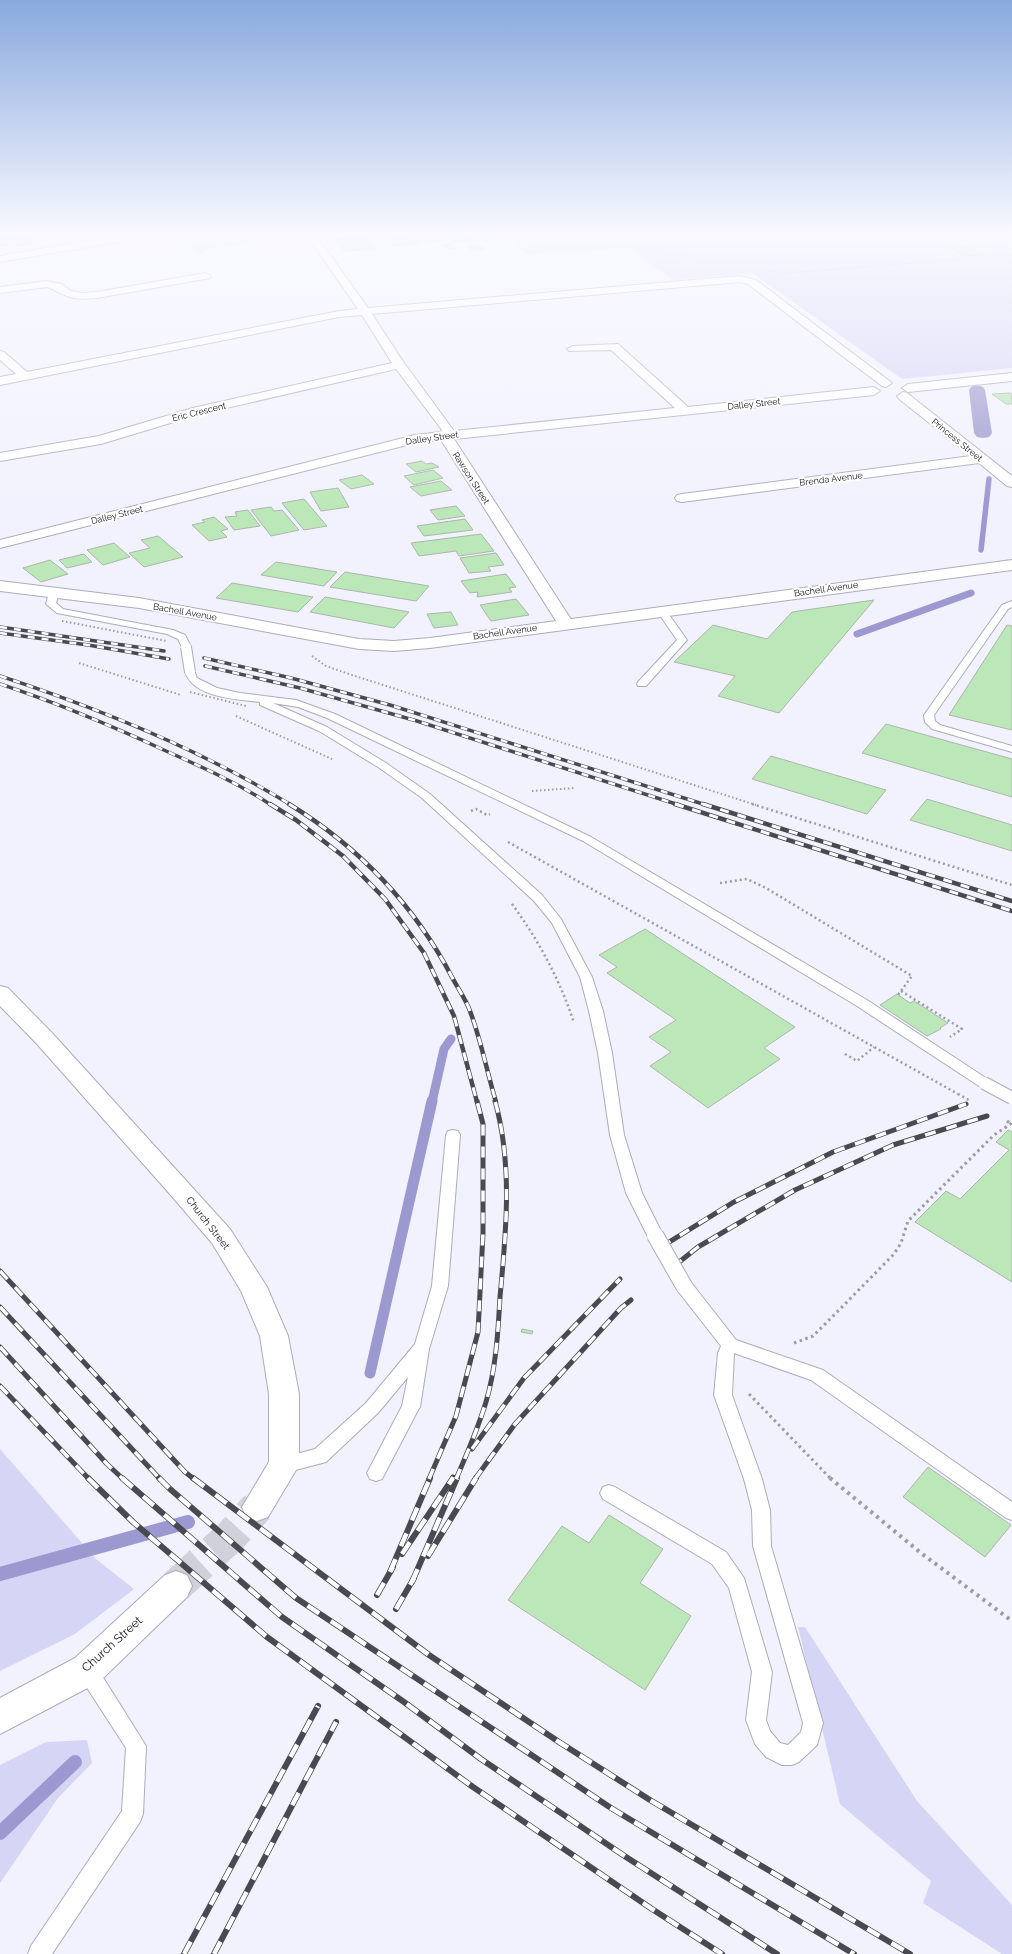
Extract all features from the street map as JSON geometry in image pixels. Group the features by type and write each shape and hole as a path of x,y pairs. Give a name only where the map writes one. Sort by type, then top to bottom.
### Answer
{"street":[{"path":"0,381 282,325"},
{"name":"Rawson Street","path":"374,325 399,365 448,430 446,435 448,442 566,624"},
{"path":"809,325 886,383"},
{"path":"573,349 614,346 685,411"},
{"path":"0,354 25,376"},
{"name":"Eric Crescent","path":"0,457 101,440 197,412 399,365"},
{"path":"897,394 899,385 886,383 874,386 872,390 874,392 897,394 1012,378"},
{"name":"Dalley Street","path":"0,544 415,439 874,392"},
{"name":"Princess Street","path":"897,394 1012,483"},
{"name":"Brenda Avenue","path":"682,498 981,460"},
{"name":"Bachell Avenue","path":"0,586 139,603 359,644 394,646 430,643 1012,565"},
{"name":"Church Street","path":"0,993 45,1039 178,1186 220,1236 253,1287 274,1336 284,1394 284,1465"},
{"path":"257,1507 284,1465"},
{"name":"Church Street","path":"0,1717 87,1670 176,1586"}],"lane":[{"path":"54,593 51,604 60,611 170,632 182,637 186,647 190,672 193,680 205,687 323,728 426,796 538,898 557,922 586,977 596,1011 617,1135 634,1193 655,1235 684,1286 730,1345 817,1375 1012,1512"},
{"path":"1012,604 1004,607 929,715 930,722 936,727 1012,749"},
{"path":"642,684 682,640 662,611"},
{"path":"249,702 292,702 332,716 587,839 855,999 984,1083 1012,1098"},
{"path":"376,1473 412,1407 422,1347 440,1286 453,1135"},
{"path":"609,1493 719,1558 737,1584 762,1672 756,1720 762,1737 773,1750 782,1755 792,1755 810,1738 813,1723 762,1546 761,1510 753,1480 722,1394 726,1354 730,1345"},
{"path":"284,1465 320,1456 372,1408 422,1347"},
{"path":"40,1954 132,1814 136,1746 87,1670"}],"path":[{"path":"62,621 164,640 170,644"},
{"path":"319,636 309,649 313,657 326,666 633,766 1012,885"},
{"path":"79,663 182,695"},
{"path":"188,692 249,702"},
{"path":"230,713 340,763"},
{"path":"450,818 470,811 474,814"},
{"path":"503,840 958,1094"},
{"path":"720,883 747,880 766,888 912,976 898,995"},
{"path":"511,902 527,924 545,955 559,984 575,1026"},
{"path":"901,991 962,1029 945,1041"},
{"path":"845,1054 857,1061 874,1047"},
{"path":"1006,1121 1012,1123"},
{"path":"762,1356 813,1336 894,1254 901,1243 908,1221 994,1135 1012,1123"},
{"path":"746,1391 836,1484 921,1553 1012,1621"}],"shaded area":[{"path":"826,325 1012,325 1012,368 902,379"},
{"path":"0,1449 96,1559 134,1589 75,1634 0,1671"},
{"path":"798,1627 805,1627 917,1801 1012,1905 1012,1954 1002,1954 923,1903 931,1881 840,1804"},
{"path":"87,1740 92,1763 58,1798 0,1883 0,1765 46,1742"}],"building":[{"path":"1011,393 1012,404 1006,404 992,394"},
{"path":"422,461 426,464 432,463 439,467 416,472 406,464"},
{"path":"433,470 443,478 414,485 404,476"},
{"path":"362,475 374,484 351,489 339,480"},
{"path":"441,481 452,490 421,496 410,487"},
{"path":"338,488 349,507 321,511 310,492"},
{"path":"304,499 327,526 304,530 282,503"},
{"path":"456,506 465,516 438,520 430,510"},
{"path":"271,507 274,511 282,510 299,530 271,536 251,510"},
{"path":"248,510 260,526 234,530 225,517 237,516 235,512"},
{"path":"214,517 228,529 221,531 227,537 209,541 192,525 205,522 202,520"},
{"path":"465,519 473,530 424,536 417,526"},
{"path":"481,534 494,551 459,556 456,551 419,556 411,543"},
{"path":"158,536 183,557 144,567 129,553 150,548 141,540"},
{"path":"114,543 130,557 103,565 87,550"},
{"path":"496,553 504,565 488,567 491,571 469,573 460,558"},
{"path":"84,554 92,562 67,568 59,560"},
{"path":"50,560 68,574 41,582 23,568"},
{"path":"276,562 337,572 324,586 261,575"},
{"path":"345,572 429,586 416,601 330,587"},
{"path":"506,574 516,587 509,588 512,592 477,597 478,592 470,593 461,581"},
{"path":"232,583 313,597 298,612 216,598"},
{"path":"325,597 409,612 394,628 310,612"},
{"path":"516,599 529,615 491,621 480,605"},
{"path":"874,600 779,713 718,696 735,676 674,662 713,625 767,639 792,612"},
{"path":"451,612 458,625 434,628 427,614"},
{"path":"1007,625 1012,626 1012,730 949,715"},
{"path":"886,724 1012,759 1012,797 862,753"},
{"path":"771,756 886,790 867,814 752,779"},
{"path":"927,799 1012,825 1012,851 910,820"},
{"path":"645,929 795,1027 764,1048 780,1059 708,1108 650,1066 671,1052 649,1037 676,1020 607,973 617,967 599,955"},
{"path":"897,994 910,1003 914,1001 948,1023 940,1028 941,1029 927,1036 880,1005"},
{"path":"1008,1130 1012,1132 1012,1282 915,1222 946,1191 960,1199 1009,1150 996,1142"},
{"path":"522,1329 533,1331 532,1334 521,1332"},
{"path":"928,1467 1011,1525 985,1557 903,1497"},
{"path":"609,1515 663,1549 640,1583 691,1616 645,1690 508,1600 562,1526 589,1543"}],"waterway":[{"path":"977,390 983,433"},
{"path":"981,550 989,479"},
{"path":"857,634 971,593"},
{"path":"432,1102 444,1049 451,1039"},
{"path":"370,1373 432,1101"},
{"path":"0,1574 188,1522"},
{"path":"0,1833 75,1762"}],"tunnel":[{"path":"176,1586 231,1536 257,1507"}],"railway":[{"path":"0,627 164,651"},
{"path":"0,633 88,645 169,659"},
{"path":"204,658 291,678 390,705 706,805"},
{"path":"205,666 300,688 417,721 679,805"},
{"path":"0,676 75,702 149,732 221,766 291,805"},
{"path":"0,684 63,707 146,742 220,776 271,805"},
{"path":"270,804 296,820 343,856 385,899 424,953 454,1016 477,1102"},
{"path":"289,804 339,839 362,859 403,903 421,927 438,952 468,1007 474,1022 496,1102"},
{"path":"675,804 1012,911"},
{"path":"703,804 1012,901"},
{"path":"429,1479 456,1416 478,1332 483,1233 483,1124 477,1101"},
{"path":"456,1479 486,1402 496,1350 506,1224 506,1174 501,1125 495,1101"},
{"path":"661,1247 732,1203 833,1152 966,1104"},
{"path":"673,1267 698,1247 795,1190 893,1145 987,1116"},
{"path":"0,1271 185,1472 194,1479"},
{"path":"472,1449 524,1378 620,1279"},
{"path":"475,1479 515,1424 621,1308 631,1300"},
{"path":"0,1307 160,1479"},
{"path":"0,1347 107,1464 123,1479"},
{"path":"0,1386 89,1479"},
{"path":"122,1478 282,1617 404,1702 481,1759 626,1857 777,1954"},
{"path":"193,1478 429,1655 559,1742 650,1800 910,1954"},
{"path":"390,1572 430,1478"},
{"path":"402,1554 453,1478"},
{"path":"413,1580 457,1478"},
{"path":"428,1556 476,1478"},
{"path":"89,1479 133,1522 267,1637 473,1787 652,1909 722,1954"},
{"path":"160,1479 296,1598 611,1808 854,1954"},
{"path":"377,1595 393,1567"},
{"path":"396,1609 413,1580"},
{"path":"184,1954 318,1706"},
{"path":"214,1954 336,1722"}]}
